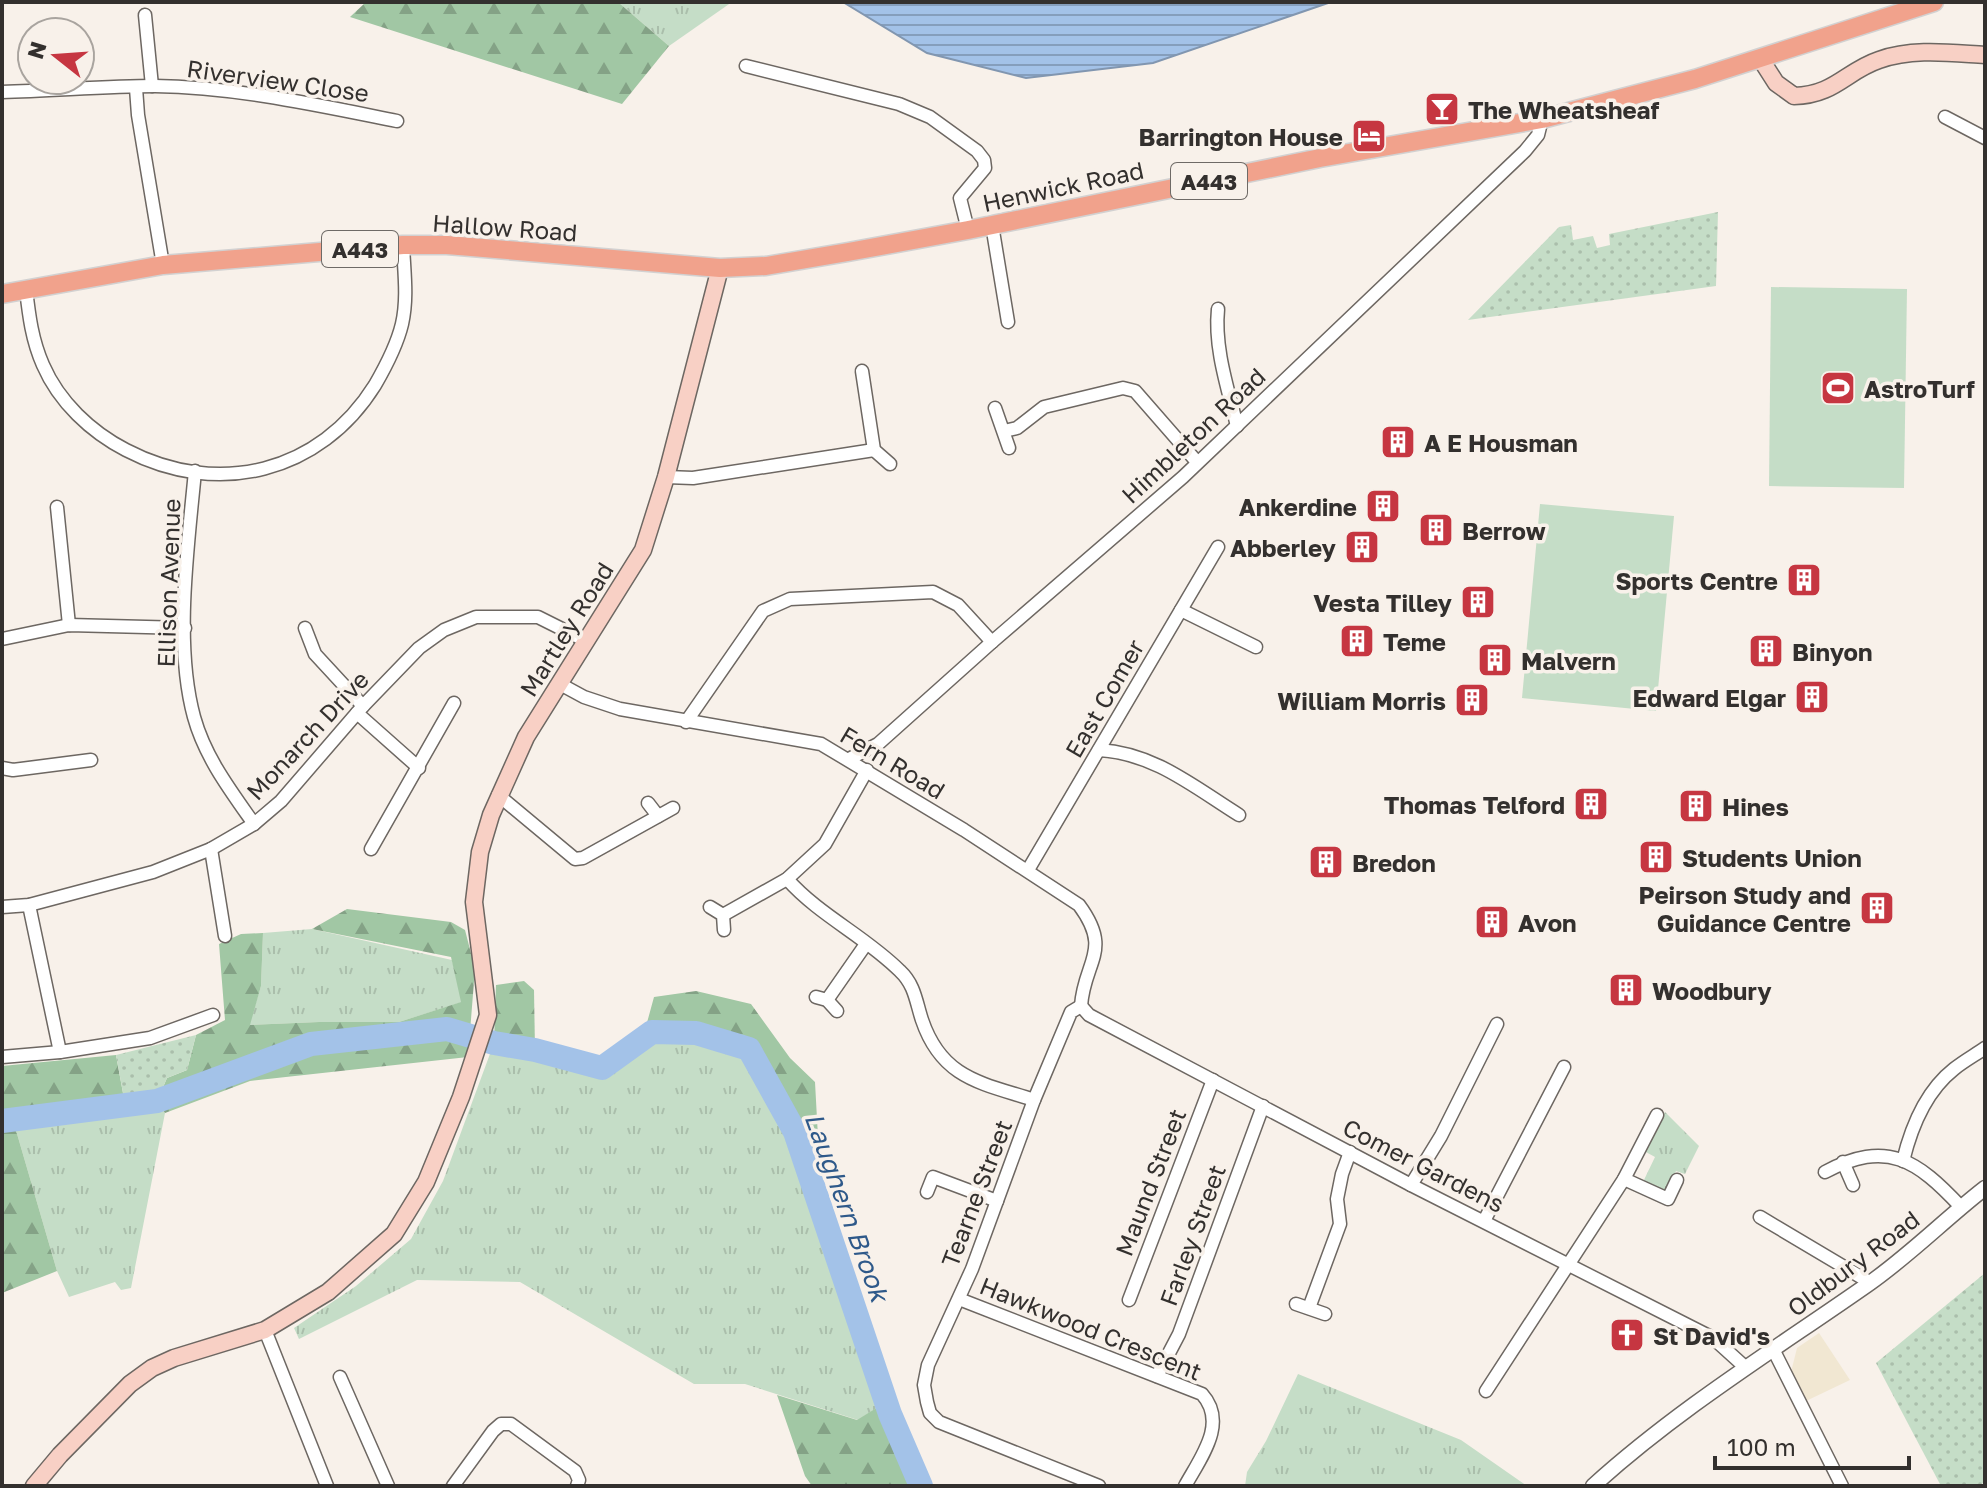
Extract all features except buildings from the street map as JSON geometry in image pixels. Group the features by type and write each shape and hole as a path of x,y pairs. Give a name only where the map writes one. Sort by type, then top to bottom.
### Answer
{"main road":[{"name":"A443","path":"1760,58 1934,2"},
{"path":"1760,58 1776,83 1794,96 1827,91 1877,60 1904,54 1985,55"},
{"name":"Henwick Road","path":"720,268 766,266 968,230 1320,158 1542,119 1695,79 1760,58"},
{"name":"Hallow Road","path":"2,294 163,265 403,245 447,245 720,268"},
{"name":"Martley Road","path":"265,1330 328,1292 394,1234 426,1182 461,1097 488,1015 474,902 480,852 498,795 526,737 643,550 666,477 720,268"},
{"path":"34,1486 130,1384 152,1368 174,1358 265,1330"}],"street":[{"name":"Riverview Close","path":"145,15 152,86"},
{"path":"746,66 899,104 930,117 977,151 984,160 985,168 960,198 968,230"},
{"name":"Riverview Close","path":"2,92 152,86 227,92 397,121"},
{"path":"136,88 163,265"},
{"path":"1945,117 1985,138"},
{"name":"Himbleton Road","path":"849,759 878,744 1183,477 1525,151 1538,135 1542,119"},
{"path":"992,225 1008,322"},
{"path":"26,289 31,331 44,368 70,407 104,438 150,462 195,471 241,474 263,470 312,449 349,421 384,370 401,327 405,305 403,245"},
{"path":"1218,309 1221,357 1237,426"},
{"path":"861,369 874,450 890,464"},
{"path":"1004,431 1017,428 1044,407 1123,388 1135,391 1197,462"},
{"path":"995,408 1009,448"},
{"path":"666,477 693,478 874,450"},
{"name":"Ellison Avenue","path":"195,471 187,549 185,628 185,662 194,717 221,778 254,824"},
{"path":"57,507 69,625"},
{"name":"East Comer","path":"1028,870 1218,547"},
{"path":"686,722 763,611 790,599 933,592 958,605 992,642"},
{"path":"1181,610 1256,647"},
{"name":"Monarch Drive","path":"2,907 29,905 140,876 211,849 254,824 281,801 419,648 444,630 476,617 538,617 586,641"},
{"path":"2,639 69,625 185,628"},
{"path":"305,628 315,654 360,710 419,768"},
{"name":"Fern Road","path":"560,684 584,697 620,709 821,744 867,770 1079,905 1092,922 1096,954 1082,992 1081,1006"},
{"path":"371,849 454,703"},
{"path":"1099,750 1117,751 1154,762 1239,815"},
{"path":"2,768 13,770 91,760"},
{"path":"723,915 787,879 825,844 867,770"},
{"path":"498,795 575,859 583,858 673,808"},
{"path":"648,803 658,816"},
{"path":"211,849 225,936"},
{"path":"787,879 821,912 901,971 913,986 922,1020 938,1055 966,1078 1034,1100"},
{"path":"29,905 60,1052"},
{"path":"710,907 723,915"},
{"path":"723,915 724,930"},
{"path":"837,1011 822,998 866,944"},
{"name":"Comer Gardens","path":"1081,1006 1089,1015 1411,1185 1713,1338 1745,1367"},
{"name":"Tearne Street","path":"1081,1006 1071,1012 1034,1100 959,1299 928,1365 924,1385 930,1413 939,1422 1099,1486"},
{"path":"2,1057 60,1052 150,1038 213,1015"},
{"path":"1411,1185 1441,1136 1482,1039 1497,1024"},
{"path":"1903,1161 1913,1127 1935,1090 1952,1071 1984,1051"},
{"path":"1484,1221 1564,1067"},
{"name":"Maund Street","path":"1129,1300 1213,1080"},
{"name":"Farley Street","path":"1157,1376 1179,1334 1263,1106"},
{"path":"1486,1391 1624,1179 1657,1115"},
{"path":"1309,1308 1340,1224 1337,1199 1350,1152"},
{"path":"1825,1172 1860,1156 1883,1156 1903,1161 1927,1172 1961,1207"},
{"path":"1843,1162 1853,1185"},
{"path":"927,1192 933,1177 997,1201"},
{"path":"1624,1179 1668,1199 1677,1180"},
{"name":"Oldbury Road","path":"1593,1486 1639,1444 1745,1367 1871,1283 1985,1188"},
{"path":"1760,1217 1871,1283"},
{"name":"Hawkwood Crescent","path":"959,1299 1202,1394 1213,1406 1214,1425 1185,1486"},
{"path":"1296,1304 1325,1314"},
{"path":"265,1330 327,1486"},
{"path":"1773,1349 1842,1486"},
{"path":"340,1377 388,1486"},
{"path":"453,1486 501,1424 511,1424 575,1471 579,1480 577,1486"}],"shaded area":[{"path":"1819,1333 1850,1380 1806,1401 1791,1372 1797,1348"}],"green space":[{"path":"366,2 618,2 669,46 622,104 350,17"},
{"path":"618,2 732,2 669,46"},
{"path":"1718,212 1716,286 1468,320 1559,227 1571,225 1573,240 1593,236 1597,248 1610,245 1609,234"},
{"name":"AstroTurf","path":"1771,287 1907,289 1904,488 1769,486"},
{"path":"1540,504 1674,516 1656,711 1522,698"},
{"path":"347,909 451,922 465,930 475,969 468,1057 250,1081 165,1113 157,1101 167,1078 187,1070 196,1035 225,1020 219,944 241,934 263,933 261,986 250,1025 399,1022 461,1002 451,957 312,929"},
{"path":"312,929 452,960 462,1002 399,1022 249,1025 261,986 263,933"},
{"path":"524,981 534,990 535,1050 494,1043 496,985"},
{"path":"696,991 751,1004 790,1058 815,1082 822,1211 795,1132 749,1049 696,1033 652,1032 642,1041 654,997"},
{"path":"652,1032 696,1033 749,1049 795,1132 886,1402 858,1420 745,1384 694,1384 520,1282 417,1280 299,1339 294,1328 356,1286 411,1239 443,1181 494,1043 535,1050 602,1068"},
{"path":"196,1035 187,1070 167,1078 157,1101 125,1104 116,1055"},
{"path":"116,1055 125,1104 13,1120 57,1271 2,1293 2,1066"},
{"path":"157,1101 165,1113 131,1288 121,1290 115,1282 69,1297 57,1271 13,1120"},
{"path":"1665,1112 1699,1146 1685,1174 1676,1171 1667,1190 1662,1192 1643,1182 1655,1157 1644,1151"},
{"path":"1985,1273 1985,1482 1978,1486 1941,1486 1876,1363"},
{"path":"1298,1374 1461,1440 1527,1486 1245,1486 1247,1472 1266,1441"},
{"path":"777,1395 857,1420 886,1402 921,1486 812,1486 805,1476"}],"water":[{"path":"843,2 1331,2 1153,63 1026,78 927,53"}],"waterway":[{"name":"Laughern Brook","path":"2,1121 157,1101 311,1044 447,1029 602,1068 652,1032 696,1033 749,1049 795,1132 890,1414 921,1486"}],"place":[{"name":"The Wheatsheaf","path":"1442,109"},
{"name":"Barrington House","path":"1369,136"},
{"name":"AstroTurf","path":"1838,388"},
{"name":"A E Housman","path":"1398,442"},
{"name":"Ankerdine","path":"1383,506"},
{"name":"Berrow","path":"1436,530"},
{"name":"Abberley","path":"1362,547"},
{"name":"Sports Centre","path":"1804,580"},
{"name":"Vesta Tilley","path":"1478,602"},
{"name":"Teme","path":"1357,641"},
{"name":"Binyon","path":"1766,651"},
{"name":"Malvern","path":"1495,660"},
{"name":"Edward Elgar","path":"1812,697"},
{"name":"William Morris","path":"1472,700"},
{"name":"Thomas Telford","path":"1591,804"},
{"name":"Hines","path":"1696,806"},
{"name":"Students Union","path":"1656,857"},
{"name":"Bredon","path":"1326,862"},
{"name":"Peirson Study and Guidance Centre","path":"1877,908"},
{"name":"Avon","path":"1492,922"},
{"name":"Woodbury","path":"1626,990"},
{"name":"St David's","path":"1627,1335"}]}
